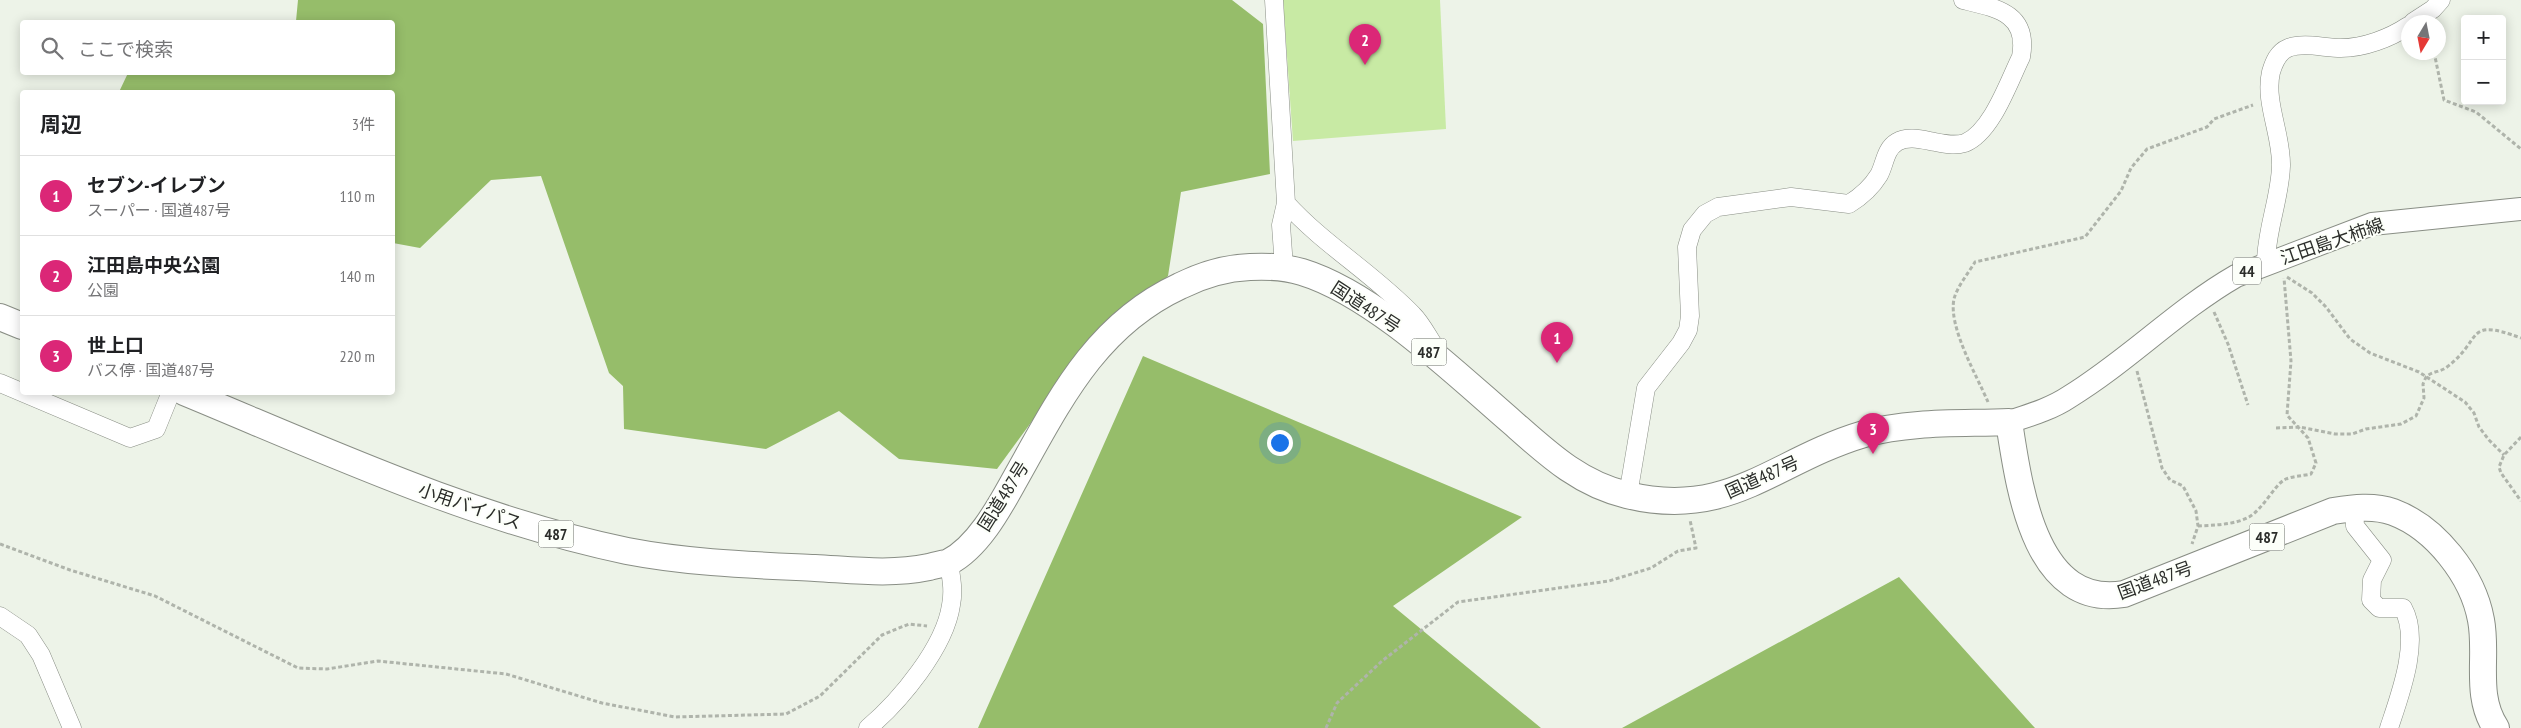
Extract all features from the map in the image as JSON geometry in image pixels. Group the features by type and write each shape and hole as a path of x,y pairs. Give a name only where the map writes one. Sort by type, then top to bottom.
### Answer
{"highway":[{"name":"国道487号","path":"949,562 973,543 994,517 1067,387 1089,357 1118,326 1158,296 1204,274 1246,267 1284,268 1301,272 1340,288 1407,334 1571,472 1600,487 1628,495 1680,502 1704,500 1737,491 1839,442 1870,432 1907,426 2003,423 2029,518 2050,562 2061,576 2075,588 2090,595 2106,597 2124,594 2333,511 2354,508 2393,512 2411,521 2435,540 2462,571 2474,596 2481,621 2485,704 2496,728"},
{"path":"0,317 20,325"},
{"name":"小用バイパス","path":"191,395 460,504 547,532 632,552 728,564 902,573 949,562"}],"main road":[{"name":"江田島大柿線","path":"2003,423 2043,411 2069,398 2132,353 2207,295 2236,276 2266,263 2372,224 2521,209"}],"street":[{"path":"1274,0 1286,203 1281,225 1284,268"},
{"path":"1628,495 1646,388 1681,343 1688,330 1690,316 1686,247 1692,230 1705,214 1718,207 1791,197 1849,204 1865,194 1880,174 1888,151 1898,141 1913,138 1951,145 1964,143 1977,136 1989,121 2021,57 2023,46 2016,23 2006,12 1963,0"},
{"path":"2424,15 2433,9 2441,0"},
{"path":"2266,263 2281,165 2271,95 2271,74 2275,59 2286,49 2299,46 2343,48 2367,45 2401,31"},
{"path":"1286,203 1306,225 1391,294 1415,317 1449,368"},
{"path":"0,383 20,391"},
{"path":"28,395 130,438 156,429 170,395"},
{"path":"2354,508 2355,526 2382,560 2372,580 2371,600 2379,608 2403,608 2409,620 2407,666 2389,728"},
{"path":"868,728 887,712 922,668 945,628 951,606 953,585 949,562"},
{"path":"0,616 28,636 41,655 72,728"}],"path":[{"path":"2436,60 2444,100 2476,112 2521,149"},
{"path":"2003,423 1960,338 1954,316 1954,298 1975,262 2085,237 2121,191 2131,168 2147,149 2207,126 2214,119 2252,106 2271,95"},
{"path":"2198,526 2216,525 2250,516 2286,479 2311,474 2316,463 2308,438 2300,427 2286,415 2291,361 2284,275 2319,300 2350,339 2370,353 2419,372 2465,402 2474,413 2479,427 2504,455"},
{"path":"2207,295 2228,344 2248,405"},
{"path":"2276,428 2300,427 2335,434 2352,434 2401,424 2416,416 2424,398 2423,384 2426,377 2447,368 2479,331 2489,328 2521,338"},
{"path":"2132,353 2162,468 2170,480 2183,486 2196,511 2198,526 2190,548 2194,566"},
{"path":"2521,437 2504,455 2499,467 2501,473 2521,501"},
{"path":"1326,728 1337,703 1382,661 1458,602 1609,581 1651,568 1678,551 1696,548 1691,523 1680,502"},
{"path":"0,544 70,570 155,596 298,668 327,669 378,661 506,674 602,703 675,717 786,714 820,696 882,635 909,624 945,628"}],"green space":[{"path":"298,0 1232,0 1263,24 1270,174 1181,192 1168,276 1082,353 997,469 899,459 839,411 766,449 624,429 623,386 609,373 541,176 491,180 420,248 395,243 395,90 120,90 127,75 395,75 395,20 296,20"},
{"path":"1283,0 1440,0 1446,129 1293,141"},
{"path":"1143,356 1522,517 1393,606 1541,728 978,728"},
{"path":"1899,577 2035,728 1622,728"}],"place":[{"name":"江田島中央公園","path":"1365,65"},
{"name":"セブン-イレブン","path":"1557,363"},
{"name":"世上口","path":"1873,454"}]}
